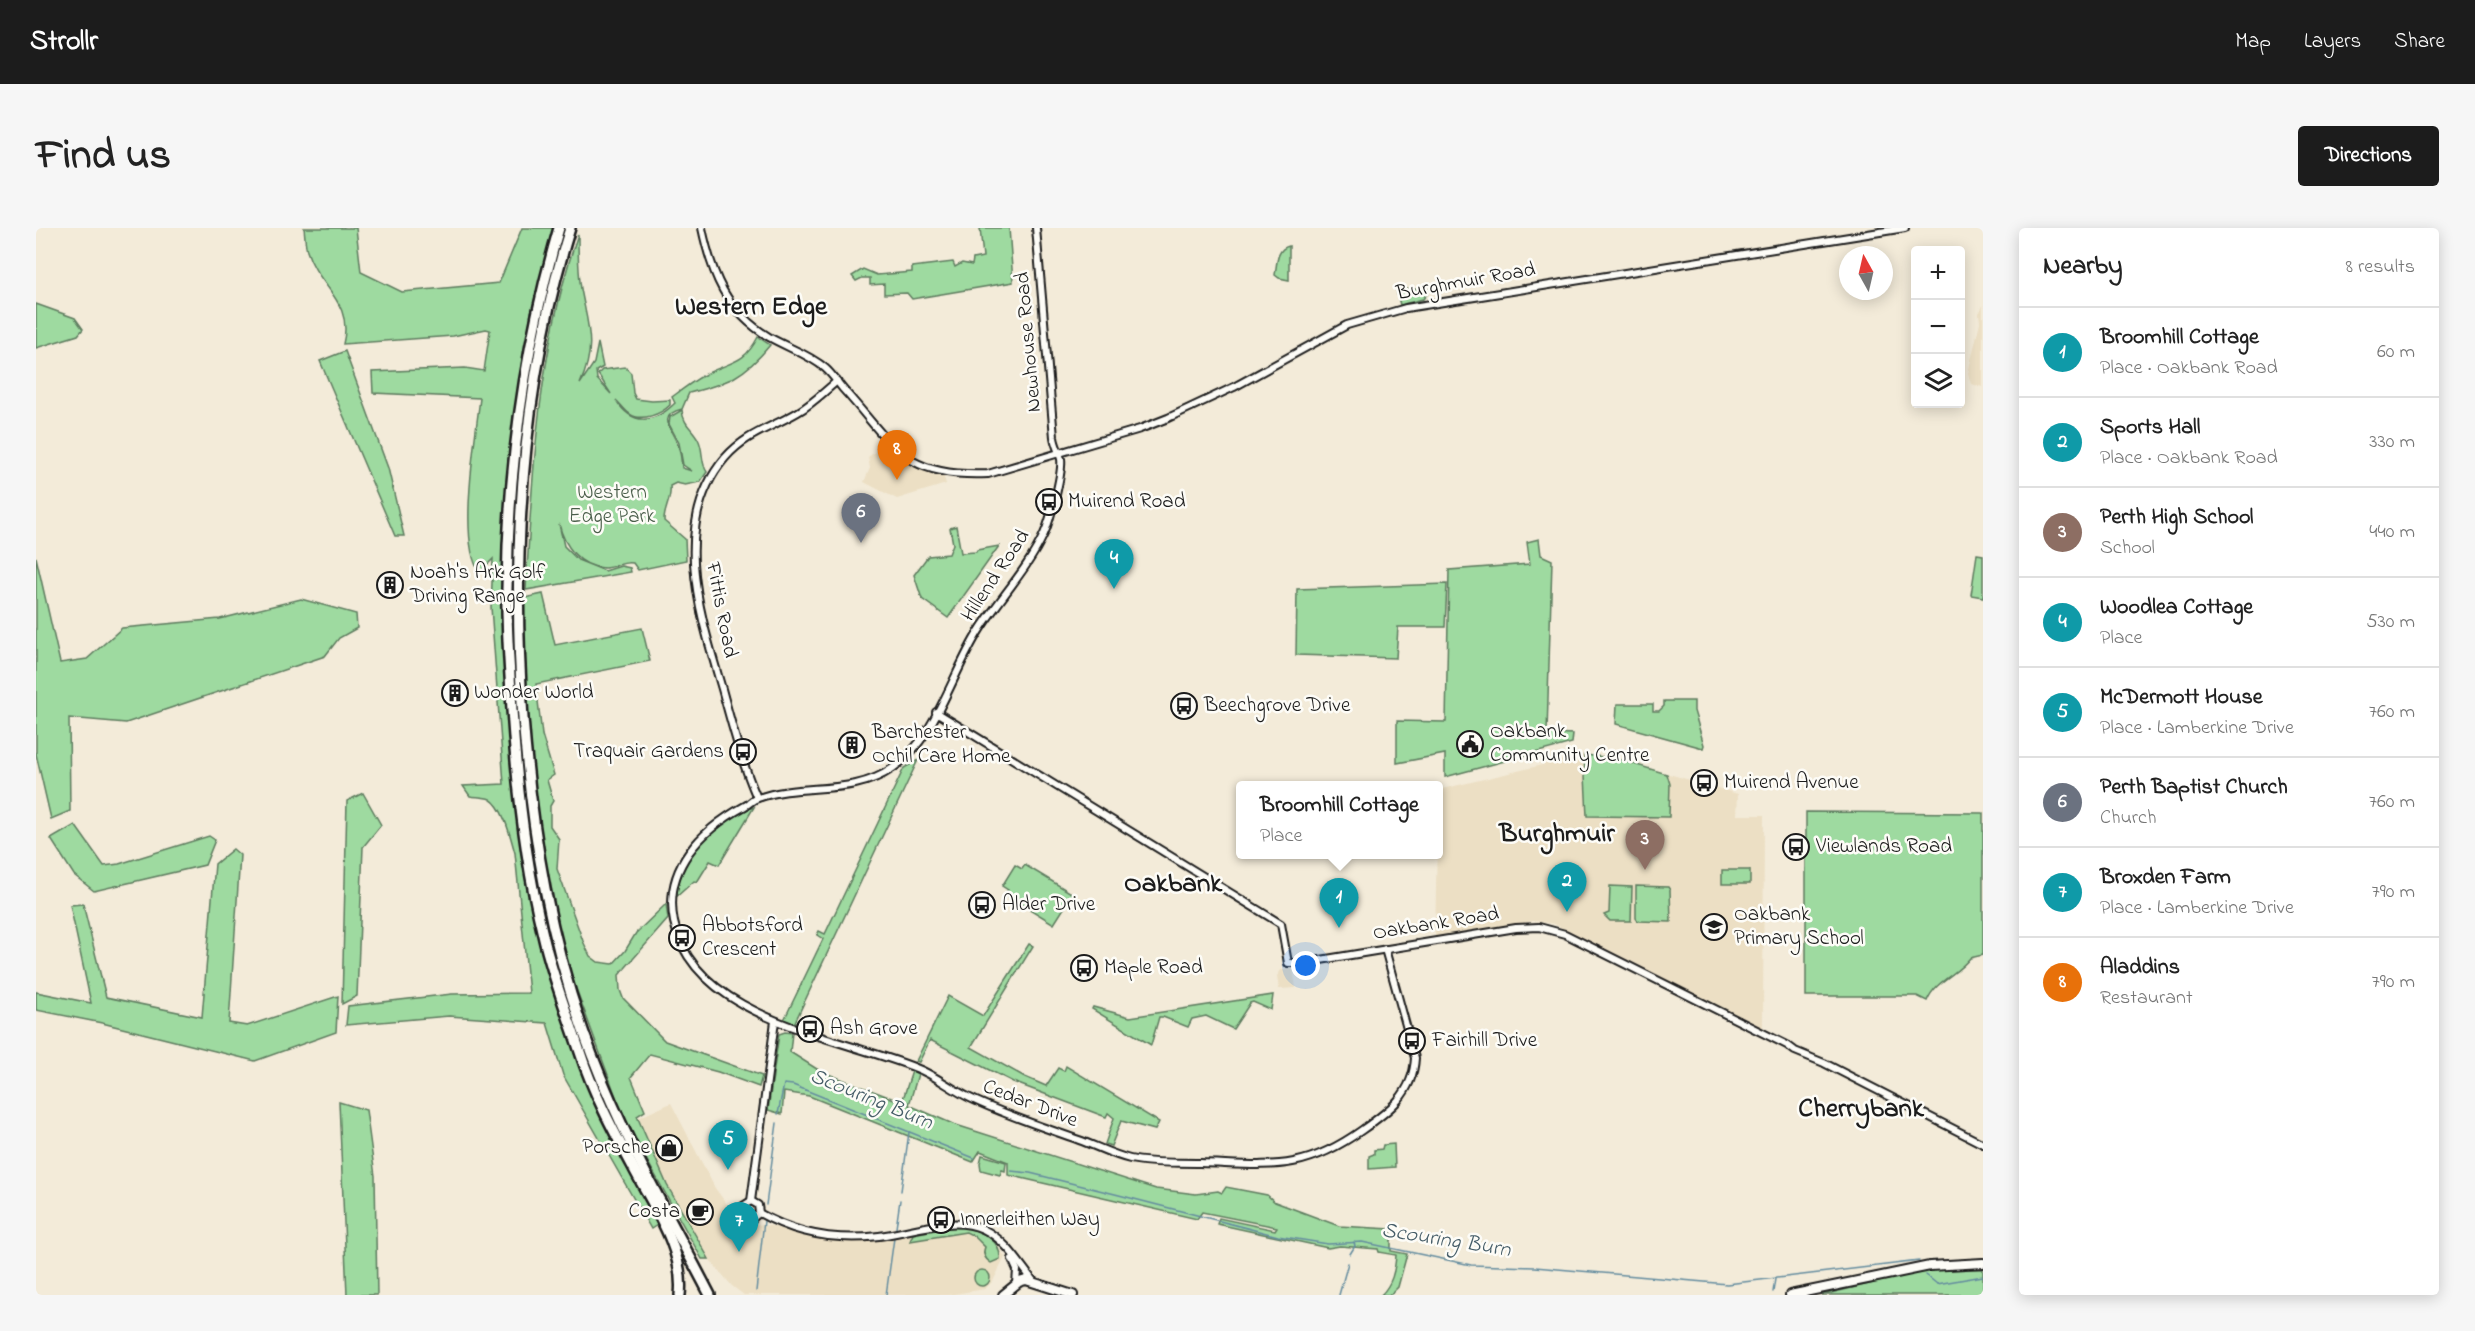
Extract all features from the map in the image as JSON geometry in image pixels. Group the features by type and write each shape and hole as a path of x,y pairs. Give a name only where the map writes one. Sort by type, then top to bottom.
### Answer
{"highway":[{"path":"559,228 537,306 531,339 514,468 508,539 508,647 522,820 534,895 559,990 582,1058 609,1120 674,1250 681,1276 680,1295"},
{"path":"570,228 559,265 539,364 523,469 518,540 518,647 533,819 554,934 591,1054 617,1116 710,1295"}],"main road":[{"path":"1790,1295 1930,1266 1983,1263"},
{"path":"1003,1295 1026,1280 1073,1295"},
{"path":"1036,1283 1043,1295"}],"street":[{"name":"Burghmuir Road","path":"702,228 712,271 728,300 758,328 769,337 814,360 837,381 884,439 905,458 917,465 968,474 988,474 1140,429 1234,387 1347,325 1406,308 1905,228"},
{"name":"Newhouse Road","path":"1036,228 1054,437 1058,453"},
{"name":"Fittis Road","path":"757,798 745,771 704,627 694,563 694,529 709,484 725,459 758,431 804,408 837,381"},
{"name":"Hillend Road","path":"757,798 790,792 841,788 880,776 900,763 913,750 936,712 971,644 1044,534 1061,465 1058,453"},
{"name":"Oakbank Road","path":"936,712 1281,924 1288,963 1302,963 1516,928 1534,926 1551,928 1983,1144"},
{"name":"Cedar Drive","path":"757,798 716,825 689,853 670,894 676,931 688,955 704,975 743,1005 775,1021 918,1068 967,1097 1122,1157 1142,1161 1286,1165 1323,1155 1340,1146 1395,1105 1407,1090 1414,1070 1415,1058 1385,949"},
{"path":"751,1201 775,1021"},
{"path":"751,1201 743,1206 745,1216 752,1219 759,1213"},
{"path":"751,1201 758,1205 759,1213"},
{"path":"759,1213 798,1230 825,1236 853,1238 952,1224 976,1227 1003,1242 1036,1283"},
{"path":"1003,1242 1016,1265 1014,1289"}],"shaded area":[{"path":"1983,306 1983,387 1971,384 1968,373 1980,322 1979,313"},
{"path":"885,445 902,460 924,471 943,474 946,484 897,499 864,482 870,468 868,457"},
{"path":"1584,755 1614,758 1738,794 1737,815 1764,815 1763,1028 1554,924 1534,921 1435,937 1437,859 1443,859 1443,789"},
{"path":"1293,969 1296,988 1279,989 1277,976 1281,970"},
{"path":"671,1103 715,1188 740,1222 772,1226 833,1241 866,1241 949,1227 963,1228 986,1236 998,1246 1005,1257 993,1281 985,1289 948,1295 744,1295 732,1286 710,1260 667,1185 638,1118"}],"green space":[{"path":"304,228 356,228 361,272 402,292 499,283 522,228 554,228 531,312 515,442 503,588 532,892 601,1109 657,1225 651,1229 563,1075 547,1023 449,1016 346,1025 348,1006 452,994 529,993 515,853 509,832 495,803 488,798 470,796 463,786 504,784 491,607 493,559 480,572 473,558 470,538 470,488 480,398 373,393 372,372 465,368 484,371 490,330 453,336 343,344 344,316 312,264 306,248"},
{"path":"980,228 1009,228 1013,282 912,299 907,293 884,294 884,284 870,285 870,278 856,281 852,276 863,269 877,275 912,272 912,267 953,262 955,267 962,263 972,265 973,259 983,257"},
{"name":"Western Edge Park","path":"578,234 580,282 590,347 580,384 594,363 598,343 603,367 596,371 597,379 611,394 598,374 602,370 625,367 631,373 633,393 636,399 670,400 670,405 662,411 651,416 640,417 628,413 616,400 622,408 629,414 636,418 651,418 667,410 675,403 672,397 704,375 737,361 748,352 758,337 770,345 743,372 725,382 689,393 682,409 674,412 668,419 669,428 679,449 682,468 692,471 683,465 679,443 669,424 670,417 682,410 686,422 700,443 703,464 707,472 700,482 685,485 676,483 670,486 664,521 685,539 686,560 638,570 633,563 608,568 595,567 605,571 621,566 630,568 631,572 526,590 531,500 540,410 554,321","holes":["559,524 569,547 586,563 578,560 564,546"]},
{"path":"1289,246 1289,280 1275,275 1279,254"},
{"path":"1396,289 1428,289 1423,299 1400,305"},
{"path":"36,304 75,318 83,329 78,335 36,348"},
{"path":"345,351 388,468 404,536 395,536 320,361"},
{"path":"956,526 961,553 999,546 948,618 922,599 914,575 928,556 949,554 953,544 950,528"},
{"path":"1539,539 1541,555 1552,560 1547,733 1573,734 1572,743 1445,777 1445,754 1397,763 1397,721 1446,722 1449,570 1530,564 1527,542"},
{"path":"1977,554 1983,555 1983,597 1971,595"},
{"path":"36,557 60,663 87,659 122,628 220,619 301,599 356,614 357,628 339,638 325,656 126,723 69,718 70,811 51,819 36,754"},
{"path":"1447,584 1445,627 1398,627 1396,658 1296,655 1297,589"},
{"path":"543,594 555,645 642,628 650,661 536,684 542,735 554,775 547,780 553,801 550,806 550,826 559,839 557,869 583,941 590,956 598,962 613,964 625,951 636,933 666,904 668,919 619,975 623,998 665,1041 762,1076 759,1087 718,1072 650,1054 631,1077 645,1111 637,1116 667,1185 709,1259 702,1259 625,1121 567,964 545,876 535,806 523,664 524,598"},
{"path":"1664,701 1694,701 1694,711 1703,748 1616,724 1617,704 1653,704 1653,711 1659,711 1664,706"},
{"path":"1584,755 1614,758 1667,774 1670,784 1669,817 1587,816"},
{"path":"918,760 794,1024 784,1020 823,939 817,935 819,931 825,934 904,768"},
{"path":"363,793 381,825 363,847 357,996 342,1004 347,801"},
{"path":"754,807 719,865 710,861 697,882 694,881 675,898 684,868 701,842 725,821"},
{"path":"1806,812 1983,813 1983,955 1970,958 1936,988 1927,1001 1917,996 1806,996"},
{"path":"75,825 104,866 119,864 209,836 215,840 205,865 94,891 74,875 51,839"},
{"path":"233,849 240,855 229,1023 247,1026 338,996 336,1032 255,1061 102,1023 36,1010 36,992 91,1003 70,905 83,904 106,997 202,1017 215,864"},
{"path":"1015,865 1022,869 1025,865 1073,894 1054,924 1005,894 1008,890 1002,886"},
{"path":"1722,870 1750,870 1750,884 1722,884"},
{"path":"1610,886 1632,887 1631,921 1610,921 1604,915 1609,913"},
{"path":"1636,886 1668,887 1671,922 1638,921 1636,918"},
{"path":"1029,944 1033,946 971,1047 1046,1086 1058,1068 1064,1071 1066,1066 1159,1122 1155,1130 1121,1121 1111,1146 1105,1144 1114,1118 1108,1113 1106,1117 1013,1082 930,1040 919,1062 916,1061 948,996 983,1016"},
{"path":"1273,995 1271,1010 1253,1002 1250,1003 1233,1029 1206,1016 1192,1019 1188,1027 1159,1017 1151,1045 1092,1009 1093,1007 1130,1017"},
{"path":"792,1033 790,1052 820,1071 902,1102 912,1071 918,1074 909,1105 953,1124 1156,1189 1196,1194 1218,1191 1222,1193 1226,1187 1267,1195 1275,1202 1339,1226 1391,1229 1391,1251 1407,1254 1398,1287 1390,1295 1381,1295 1392,1277 1396,1255 1379,1252 1378,1249 1340,1246 1328,1248 1217,1224 1219,1218 1275,1230 1277,1227 1202,1212 1197,1219 1008,1175 1008,1162 980,1151 973,1162 809,1096 784,1092 782,1114 768,1110 779,1034"},
{"path":"339,1102 366,1110 375,1176 377,1295 347,1295"},
{"path":"1394,1144 1395,1167 1369,1169 1369,1156 1374,1154 1374,1150 1382,1149 1383,1145"},
{"path":"982,1155 1006,1162 1005,1171 1002,1170 1000,1175 981,1170"},
{"path":"957,1226 971,1229 992,1239 999,1251 1000,1259 991,1263 984,1254 985,1247 974,1236 966,1232 910,1241 913,1234"},
{"path":"1983,1269 1983,1295 1822,1295 1929,1270"},
{"path":"979,1270 985,1270 990,1278 988,1284 979,1286 974,1281 974,1275"}],"waterway":[{"name":"Scouring Burn","path":"778,1114 784,1084 793,1085 974,1158"},
{"name":"Scouring Burn","path":"766,1205 777,1123"},
{"path":"901,1191 909,1132"},
{"name":"Scouring Burn","path":"1011,1171 1030,1173 1278,1236 1328,1244 1362,1242 1471,1265 1535,1267 1727,1284 1919,1261"},
{"path":"896,1228 900,1200"},
{"name":"Scouring Burn","path":"756,1291 764,1221"},
{"path":"886,1295 894,1238"},
{"path":"1350,1254 1355,1246 1354,1242"},
{"path":"1339,1295 1348,1263"},
{"name":"Scouring Burn","path":"1926,1275 1937,1284 1983,1276"},
{"path":"1773,1292 1775,1279"}],"place":[{"name":"Aladdins","path":"897,480"},
{"name":"Muirend Road","path":"1049,502"},
{"name":"Perth Baptist Church","path":"861,543"},
{"name":"Noah's Ark Golf Driving Range","path":"390,585"},
{"name":"Woodlea Cottage","path":"1114,589"},
{"name":"Wonder World","path":"455,693"},
{"name":"Beechgrove Drive","path":"1184,706"},
{"name":"Oakbank Community Centre","path":"1470,744"},
{"name":"Barchester Ochil Care Home","path":"852,745"},
{"name":"Traquair Gardens","path":"743,752"},
{"name":"Muirend Avenue","path":"1704,783"},
{"name":"Viewlands Road","path":"1796,847"},
{"name":"Perth High School","path":"1645,870"},
{"name":"Alder Drive","path":"982,905"},
{"name":"Sports Hall","path":"1567,912"},
{"name":"Oakbank Primary School","path":"1714,927"},
{"name":"Broomhill Cottage","path":"1339,928"},
{"name":"Abbotsford Crescent","path":"682,938"},
{"name":"Maple Road","path":"1084,968"},
{"name":"Ash Grove","path":"810,1029"},
{"name":"Fairhill Drive","path":"1412,1041"},
{"name":"Porsche","path":"669,1148"},
{"name":"McDermott House","path":"728,1170"},
{"name":"Costa","path":"700,1212"},
{"name":"Innerleithen Way","path":"941,1220"},
{"name":"Broxden Farm","path":"739,1252"}],"district":[{"name":"Western Edge","path":"751,307"},
{"name":"Burghmuir","path":"1557,834"},
{"name":"Oakbank","path":"1173,884"},
{"name":"Cherrybank","path":"1861,1109"}]}
